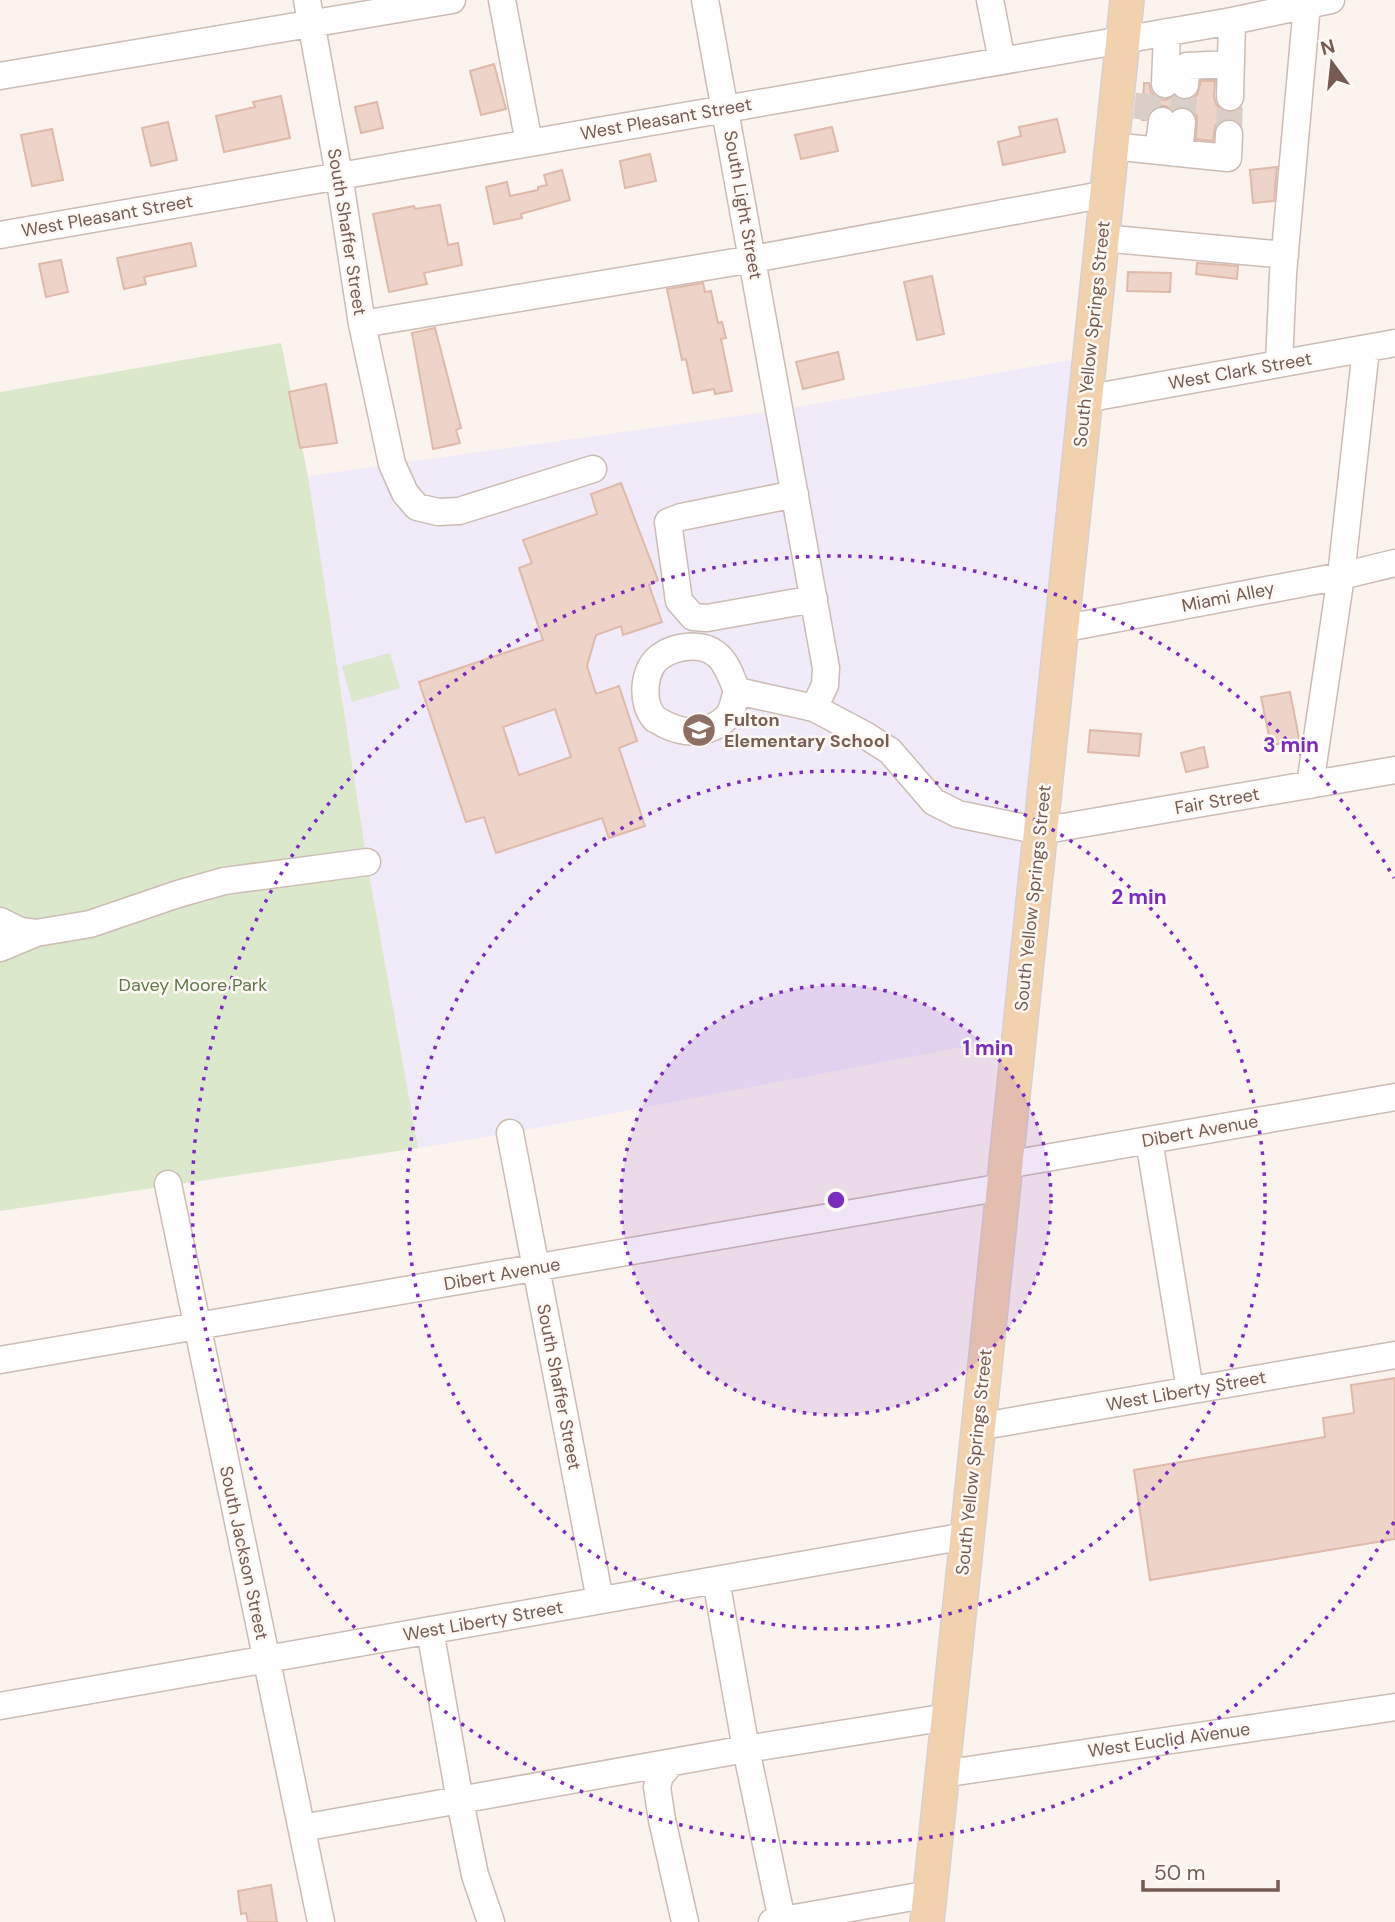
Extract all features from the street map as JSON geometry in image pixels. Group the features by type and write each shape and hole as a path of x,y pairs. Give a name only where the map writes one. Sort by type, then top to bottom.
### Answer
{"main road":[{"name":"South Yellow Springs Street","path":"929,1908 1107,194 1148,150 1123,40 1127,0"}],"street":[{"path":"0,76 309,12 452,0"},
{"path":"502,0 529,143"},
{"name":"South Light Street","path":"705,0 826,668 825,685 814,708"},
{"path":"990,0 1002,61"},
{"path":"1279,364 1285,255 1319,2"},
{"name":"West Pleasant Street","path":"0,235 1232,21 1319,2"},
{"name":"South Shaffer Street","path":"309,12 340,175 362,324 392,464 405,493 417,508 438,512 459,511 593,469"},
{"path":"1230,97 1232,21"},
{"path":"1167,32 1171,77 1231,64"},
{"path":"1148,150 1163,121 1148,150"},
{"path":"1148,150 1228,158 1229,134"},
{"path":"362,324 753,259 1107,194"},
{"path":"1102,238 1285,255"},
{"name":"West Clark Street","path":"1085,400 1395,343"},
{"path":"1310,785 1341,576 1366,349"},
{"path":"795,494 668,522 679,601 693,617 707,618 814,599"},
{"name":"Miami Alley","path":"1061,629 1341,576 1395,563"},
{"path":"737,691 814,708 865,735 890,751 934,802 958,814 1040,831"},
{"name":"Fair Street","path":"1040,831 1395,770"},
{"path":"0,948 36,933 90,924 224,881 368,862"},
{"path":"0,921 20,931 36,933"},
{"name":"Dibert Avenue","path":"0,1360 536,1268 1004,1176 1149,1140 1395,1097"},
{"name":"South Shaffer Street","path":"510,1133 600,1600"},
{"path":"1149,1140 1190,1390"},
{"name":"South Jackson Street","path":"168,1184 321,1922"},
{"name":"West Liberty Street","path":"977,1427 1395,1354"},
{"name":"West Liberty Street","path":"0,1706 966,1536"},
{"path":"716,1580 777,1921 929,1908"},
{"path":"430,1630 475,1875 491,1922"},
{"name":"West Euclid Avenue","path":"942,1774 1395,1707"},
{"path":"302,1828 746,1749 948,1717"},
{"path":"671,1763 660,1776 657,1787 667,1846 685,1922"}],"shaded area":[{"name":"Fulton Elementary School","path":"1089,357 1020,1036 418,1148 367,862 308,476 780,410"}],"green space":[{"name":"Davey Moore Park","path":"281,343 308,476 367,862 418,1148 0,1211 0,392"},
{"path":"390,653 400,688 352,702 342,666"}],"building":[{"path":"494,64 506,109 481,115 470,71"},
{"path":"1201,81 1215,81 1214,97 1221,110 1230,113 1241,108 1240,123 1230,118 1221,120 1215,126 1213,141 1196,139 1197,116 1184,106 1173,110 1157,106 1150,111 1146,120 1142,120 1144,83 1149,83 1151,92 1157,98 1165,100 1174,96 1184,101 1197,95"},
{"path":"281,96 290,138 224,152 216,116 255,107 253,102"},
{"path":"377,102 383,128 361,133 355,107"},
{"path":"1057,119 1065,152 1003,165 998,142 1021,136 1019,127"},
{"path":"168,122 177,160 151,166 142,128"},
{"path":"832,127 838,151 801,159 795,135"},
{"path":"52,129 63,180 32,186 21,135"},
{"path":"650,154 656,181 625,188 620,161"},
{"path":"1277,167 1274,201 1253,203 1250,170"},
{"path":"562,170 570,200 521,214 522,218 494,224 486,187 507,182 510,196 538,190 538,187 547,185 544,175"},
{"path":"440,205 448,245 458,243 462,265 424,273 427,284 389,292 373,214 414,206 415,209"},
{"path":"191,243 196,266 144,277 146,284 124,289 117,258"},
{"path":"61,260 68,292 46,297 39,264"},
{"path":"1197,263 1238,266 1237,279 1196,274"},
{"path":"1128,272 1171,273 1170,292 1127,291"},
{"path":"932,276 944,334 917,340 904,282"},
{"path":"703,283 705,292 711,291 718,323 722,322 726,338 721,339 732,391 715,394 714,389 693,393 686,359 682,360 667,289"},
{"path":"435,328 461,428 456,430 460,443 433,449 412,333"},
{"path":"838,352 844,379 803,389 796,362"},
{"path":"326,384 337,443 300,448 289,392"},
{"path":"621,483 658,580 649,585 662,622 623,635 621,626 596,635 587,666 596,694 619,686 637,741 619,748 645,826 609,838 602,818 496,853 484,817 466,822 419,682 543,640 519,568 532,563 523,540 597,514 591,494","holes":["555,709 571,757 519,775 503,727"]},
{"path":"1290,692 1300,743 1282,747 1282,743 1271,746 1261,697"},
{"path":"1090,730 1141,734 1139,756 1088,752"},
{"path":"1204,747 1208,767 1186,772 1181,753"},
{"path":"1395,1378 1395,1539 1150,1580 1134,1470 1325,1437 1323,1418 1354,1413 1351,1385"},
{"path":"271,1885 277,1922 248,1922 246,1913 241,1914 238,1891"}],"tunnel":[{"path":"1146,120 1150,83"},
{"path":"1182,122 1185,85"},
{"path":"1229,134 1230,97"}],"place":[{"name":"Fulton Elementary School","path":"699,730"}]}
